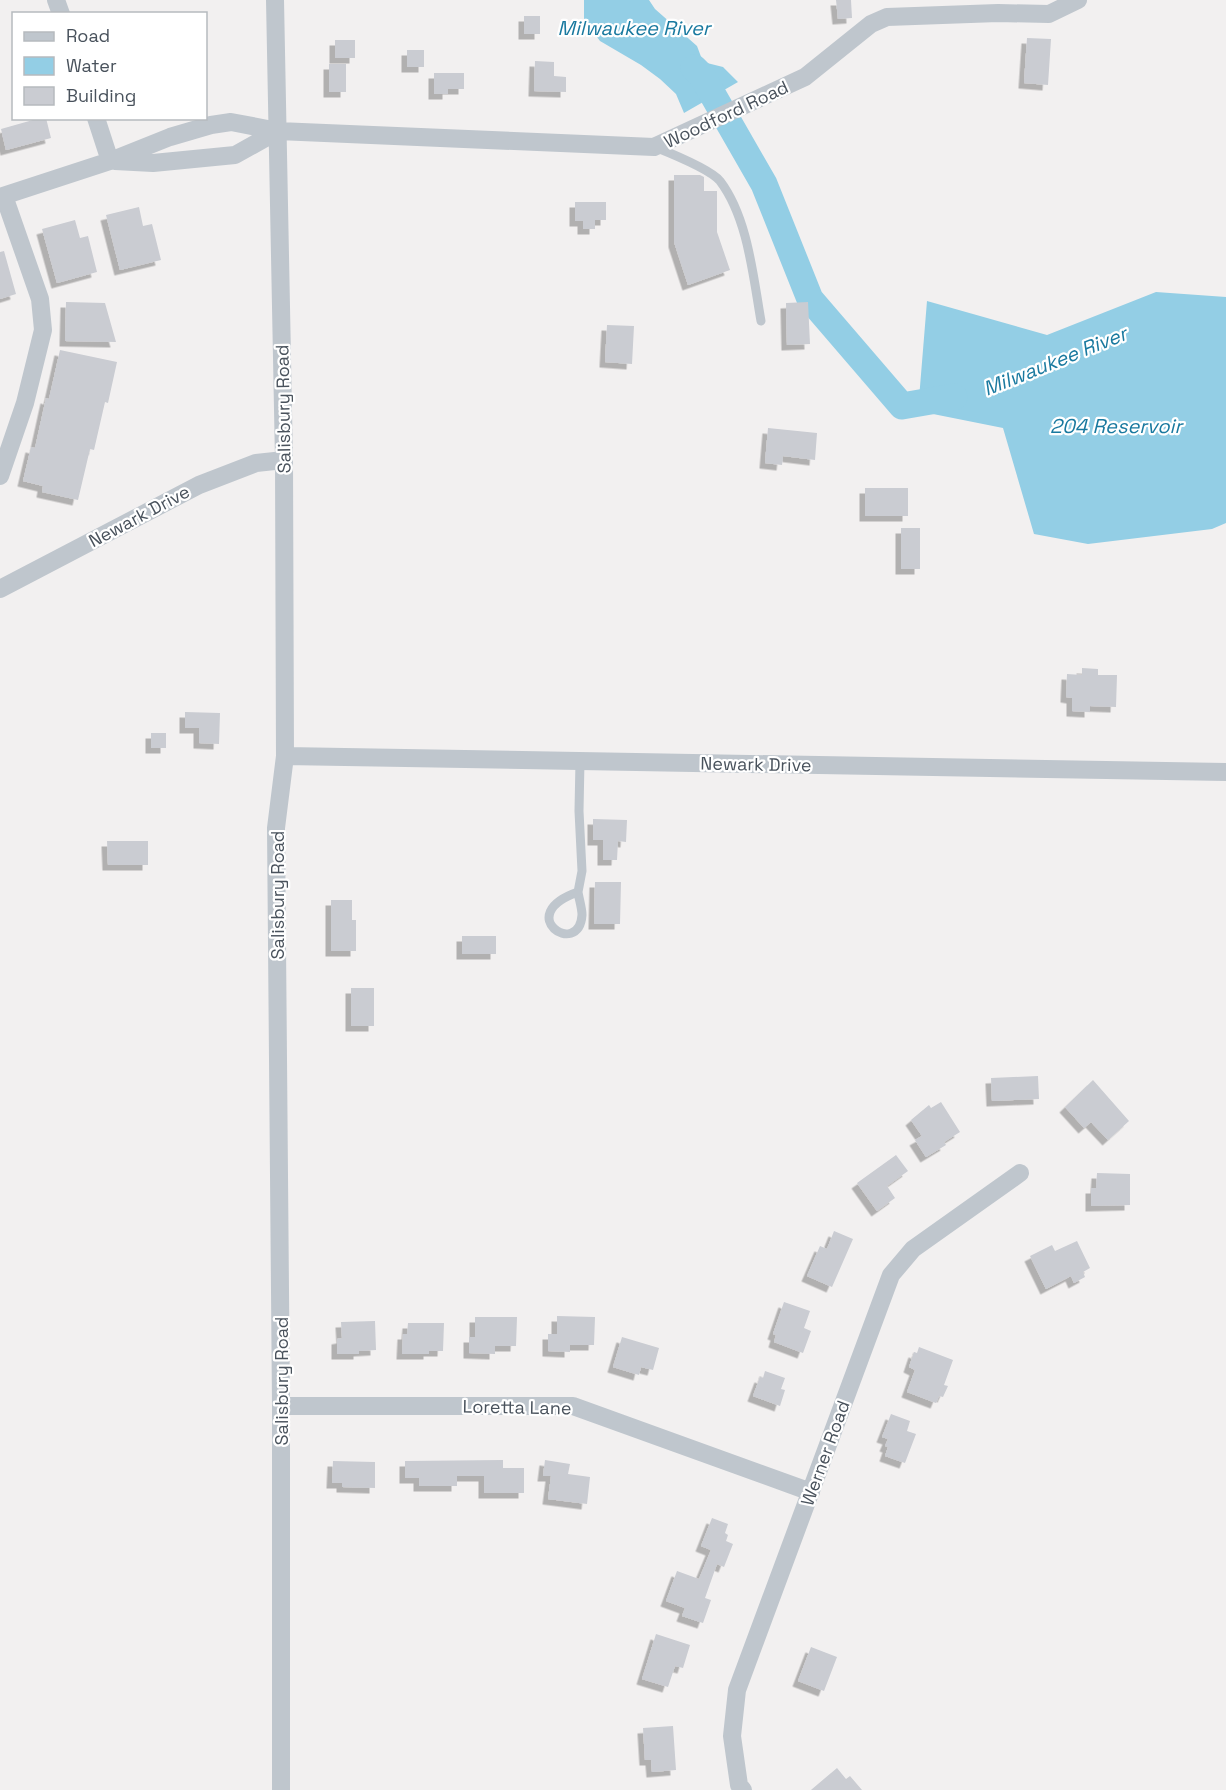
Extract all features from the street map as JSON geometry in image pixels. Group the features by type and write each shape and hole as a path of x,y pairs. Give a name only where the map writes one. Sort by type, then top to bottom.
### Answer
{"street":[{"name":"Salisbury Road","path":"276,0 284,460 285,756 276,828 281,1406 281,1790"},
{"name":"Woodford Road","path":"2,197 170,137 211,125 231,122 278,131 662,144 805,77 871,24 913,8 1049,14 1078,0"},
{"path":"97,120 110,160"},
{"name":"Woodford Road","path":"110,160 153,163 235,155 278,131"},
{"path":"0,476 25,403 43,330 40,298 2,197"},
{"name":"Newark Drive","path":"0,589 199,485 256,463 284,460"},
{"name":"Newark Drive","path":"285,756 1226,772"},
{"name":"Werner Road","path":"743,1790 739,1785 732,1736 737,1690 891,1275 913,1249 1020,1173"},
{"name":"Loretta Lane","path":"281,1406 573,1406 811,1492"}],"lane":[{"path":"662,144 719,180 742,224 761,321"},
{"path":"578,892 564,897 554,906 549,916 553,930 560,934 570,933 578,927 582,918 578,892 582,871 579,811 580,761"}],"water":[{"name":"Milwaukee River","path":"584,0 649,0 655,9 697,46 703,62 723,67 738,82 684,113 676,94 660,79 600,41 584,20"},
{"name":"204 Reservoir","path":"1156,292 1226,297 1226,523 1212,529 1088,544 1034,534 1003,428 918,411 927,301 1047,335"}],"building":[{"path":"836,0 851,0 852,18 838,19"},
{"path":"524,16 540,16 540,34 524,34"},
{"path":"1027,38 1051,39 1048,85 1024,83"},
{"path":"335,40 355,40 355,58 335,58"},
{"path":"407,50 424,50 424,67 407,67"},
{"path":"535,61 554,62 554,76 566,77 566,92 534,91"},
{"path":"329,64 346,64 346,92 329,92"},
{"path":"434,73 464,73 464,89 448,89 448,94 434,94"},
{"path":"33,120 46,120 51,138 6,150 1,129"},
{"path":"674,175 700,175 704,177 704,191 717,191 717,232 730,270 688,285 674,242"},
{"path":"575,202 606,202 606,220 595,220 595,229 583,229 583,221 575,221"},
{"path":"139,207 143,226 152,224 161,260 120,270 106,215"},
{"path":"75,220 80,238 88,236 97,272 57,283 42,229"},
{"path":"4,251 16,294 0,299 0,252"},
{"path":"66,302 105,303 116,342 65,341"},
{"path":"808,302 810,344 787,345 786,303"},
{"path":"607,325 634,326 632,364 605,362"},
{"path":"60,350 117,362 108,403 105,402 94,450 90,449 78,500 42,492 43,486 23,481 31,447 35,448 46,398 49,399"},
{"path":"768,428 817,433 815,460 783,456 782,465 765,463"},
{"path":"865,488 908,488 908,516 865,516"},
{"path":"901,528 920,528 920,569 901,569"},
{"path":"1082,668 1098,669 1098,675 1117,675 1116,707 1090,706 1090,712 1072,711 1072,698 1066,697 1067,674 1082,675"},
{"path":"185,712 220,713 219,744 199,743 199,728 185,728"},
{"path":"151,733 166,733 166,748 151,748"},
{"path":"593,819 627,820 626,842 618,841 617,860 603,860 603,840 593,840"},
{"path":"107,841 148,841 148,865 108,865"},
{"path":"595,882 621,882 620,924 594,924"},
{"path":"331,900 352,900 352,920 356,920 356,951 331,951"},
{"path":"462,936 496,936 496,954 462,954"},
{"path":"351,988 374,988 374,1026 351,1026"},
{"path":"1038,1076 1039,1099 992,1101 991,1078"},
{"path":"1093,1080 1129,1121 1108,1140 1091,1122 1084,1128 1065,1107"},
{"path":"941,1102 960,1132 944,1142 946,1145 926,1157 915,1140 922,1136 911,1120 929,1105 931,1108"},
{"path":"896,1155 908,1171 887,1186 895,1198 877,1211 857,1183"},
{"path":"1097,1173 1130,1174 1130,1205 1091,1206 1091,1188 1096,1188"},
{"path":"834,1231 853,1239 832,1287 807,1276 820,1246 827,1249"},
{"path":"1077,1241 1090,1268 1083,1272 1085,1277 1074,1283 1071,1276 1046,1289 1030,1256 1052,1245 1055,1251"},
{"path":"784,1302 810,1311 804,1328 811,1331 803,1353 774,1342 776,1335 773,1334"},
{"path":"557,1316 595,1317 594,1345 570,1345 570,1352 548,1351 548,1334 557,1334"},
{"path":"475,1317 517,1317 516,1346 495,1346 495,1354 469,1353 469,1337 475,1337"},
{"path":"375,1321 376,1350 359,1351 359,1354 337,1354 337,1339 342,1338 341,1322"},
{"path":"408,1323 444,1323 443,1351 429,1351 429,1354 402,1354 403,1334 407,1334"},
{"path":"622,1337 659,1348 653,1370 641,1367 639,1375 613,1367"},
{"path":"919,1347 953,1360 944,1385 948,1386 943,1397 939,1396 936,1403 907,1392 915,1370 909,1367 914,1352 917,1353"},
{"path":"765,1371 785,1378 781,1389 785,1390 780,1406 753,1396 760,1377 763,1378"},
{"path":"891,1414 910,1421 907,1431 916,1434 905,1463 885,1456 888,1439 882,1437"},
{"path":"503,1460 503,1468 524,1468 524,1493 484,1493 484,1476 457,1476 457,1486 419,1486 419,1478 405,1478 405,1461"},
{"path":"545,1460 570,1464 568,1474 590,1477 587,1504 548,1499 551,1476 543,1476"},
{"path":"333,1461 375,1462 375,1488 342,1487 342,1483 332,1483"},
{"path":"712,1518 728,1524 725,1533 728,1535 726,1541 733,1544 724,1567 717,1564 705,1598 711,1600 703,1623 682,1616 685,1608 666,1601 677,1571 699,1579 711,1550 701,1546"},
{"path":"656,1634 690,1645 683,1668 675,1666 668,1687 642,1679"},
{"path":"811,1647 837,1657 824,1691 798,1681"},
{"path":"673,1726 676,1770 652,1772 651,1760 645,1760 643,1728"},
{"path":"837,1768 846,1779 850,1776 862,1790 811,1790"}],"waterway":[{"name":"Milwaukee River","path":"694,68 702,76 764,184 810,299 902,406 954,397"}]}
